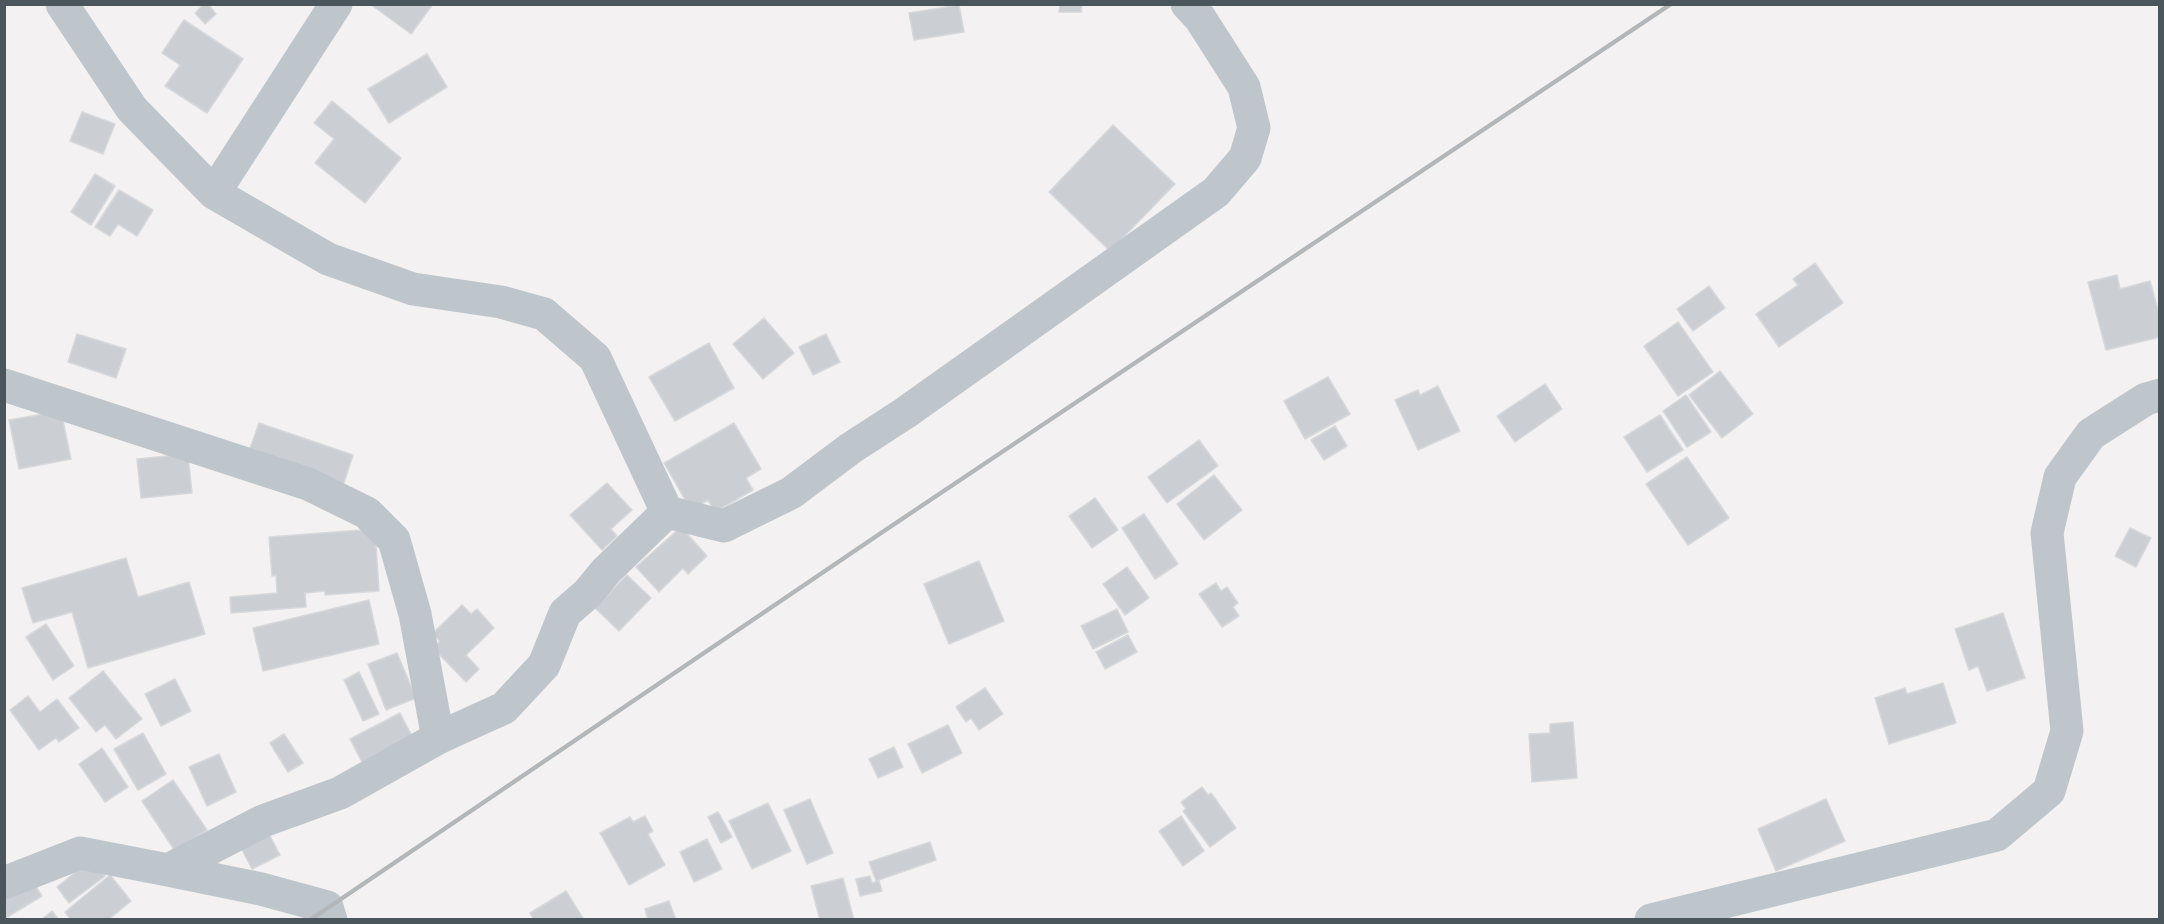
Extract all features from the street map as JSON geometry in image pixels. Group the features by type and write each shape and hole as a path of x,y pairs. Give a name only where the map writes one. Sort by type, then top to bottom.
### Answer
{"street":[{"path":"62,4 132,110 214,193 328,259 413,289 501,302 544,314 596,358 667,512"},
{"path":"214,193 336,4"},
{"path":"667,512 724,526 791,493 1216,192 1245,158 1254,128 1244,87 1200,18 1187,4"},
{"path":"4,385 308,484 367,513 394,540 415,614 438,738"},
{"path":"1651,920 1996,835 2049,791 2067,731 2047,533 2060,477 2091,434 2146,399 2160,395"},
{"path":"168,870 264,822 340,793 438,738 504,708 544,665 565,613 588,593 606,571 667,512"},
{"path":"4,883 80,853 261,890 327,907 331,920"}],"building":[{"path":"204,4 208,4 216,14 205,24 195,13"},
{"path":"370,4 433,4 411,34"},
{"path":"1060,4 1082,4 1081,12 1059,12"},
{"path":"959,5 964,32 914,40 909,13"},
{"path":"184,20 243,59 207,113 165,86 180,65 162,53"},
{"path":"427,54 447,87 389,123 368,89"},
{"path":"332,101 401,158 365,203 315,163 334,139 314,123"},
{"path":"82,112 115,124 103,154 70,141"},
{"path":"1113,125 1175,184 1110,251 1049,192"},
{"path":"95,174 115,186 91,225 71,212"},
{"path":"119,190 153,210 137,236 118,224 110,236 95,227"},
{"path":"1815,263 1843,303 1779,347 1756,314 1798,285 1793,279"},
{"path":"2117,275 2120,289 2150,281 2160,317 2160,337 2106,350 2088,282"},
{"path":"1709,286 1725,308 1693,331 1677,309"},
{"path":"764,318 794,353 763,379 733,344"},
{"path":"1678,322 1713,372 1678,396 1644,346"},
{"path":"77,334 126,349 116,378 68,362"},
{"path":"826,334 840,362 813,375 799,347"},
{"path":"709,343 734,388 675,421 649,377"},
{"path":"1720,371 1753,414 1722,438 1689,395"},
{"path":"1328,377 1350,414 1305,439 1284,401"},
{"path":"1545,384 1562,409 1515,442 1497,416"},
{"path":"1438,386 1460,431 1418,450 1395,400 1418,390 1420,395"},
{"path":"1686,395 1711,432 1687,447 1663,411"},
{"path":"61,411 71,459 19,469 9,420"},
{"path":"1660,415 1683,450 1647,472 1624,437"},
{"path":"259,423 353,455 343,486 248,454"},
{"path":"734,423 761,469 746,478 753,490 715,512 708,500 691,510 664,463"},
{"path":"1335,426 1347,446 1324,460 1311,440"},
{"path":"1199,440 1218,466 1167,503 1148,477"},
{"path":"188,454 192,493 141,498 137,459"},
{"path":"1687,457 1729,518 1688,545 1646,484"},
{"path":"1214,475 1242,510 1204,540 1177,504"},
{"path":"607,483 632,510 611,529 617,536 602,550 570,515"},
{"path":"1095,498 1118,530 1092,548 1069,516"},
{"path":"1144,514 1178,564 1155,579 1122,528"},
{"path":"681,527 707,556 688,574 683,568 659,592 636,567"},
{"path":"2130,528 2151,538 2136,567 2115,556"},
{"path":"375,529 379,591 325,595 325,591 305,593 306,607 231,613 230,597 277,593 276,575 272,576 269,537"},
{"path":"126,558 138,597 189,582 205,634 88,668 72,612 33,623 22,588"},
{"path":"979,561 1004,621 949,644 924,584"},
{"path":"1127,567 1149,598 1125,615 1103,584"},
{"path":"627,575 651,598 619,631 595,608"},
{"path":"1216,583 1221,591 1227,587 1238,603 1233,607 1239,616 1222,627 1199,594"},
{"path":"369,600 379,644 263,671 253,628"},
{"path":"462,605 471,614 477,609 494,628 466,655 479,669 466,682 433,648 440,641 432,634"},
{"path":"1117,609 1128,632 1093,649 1081,626"},
{"path":"2003,613 2025,678 1987,691 1978,666 1969,670 1955,629"},
{"path":"46,624 74,666 53,680 26,637"},
{"path":"1128,635 1137,652 1105,669 1096,652"},
{"path":"397,653 416,698 386,710 368,664"},
{"path":"103,671 142,719 116,739 105,725 96,732 69,698"},
{"path":"359,672 379,714 363,721 344,680"},
{"path":"175,679 191,711 161,726 145,694"},
{"path":"1943,683 1956,723 1889,744 1875,698 1905,688 1907,694"},
{"path":"985,688 1003,714 979,730 971,718 966,722 956,707"},
{"path":"28,696 40,712 57,699 79,728 59,742 56,738 39,750 10,710"},
{"path":"400,713 414,740 364,766 350,739"},
{"path":"1573,722 1577,778 1532,782 1529,734 1550,733 1550,724"},
{"path":"948,725 962,753 922,773 908,744"},
{"path":"143,733 166,774 138,790 114,749"},
{"path":"284,734 303,763 288,772 270,743"},
{"path":"894,747 903,767 878,778 869,759"},
{"path":"102,748 128,787 105,802 79,764"},
{"path":"219,754 236,792 207,806 189,767"},
{"path":"173,780 207,830 175,851 142,801"},
{"path":"1202,787 1208,795 1211,793 1236,828 1210,847 1183,811 1186,809 1181,802"},
{"path":"810,799 833,853 807,864 784,810"},
{"path":"1826,799 1845,841 1776,871 1758,829"},
{"path":"768,803 791,851 752,869 729,821"},
{"path":"718,812 732,837 721,843 708,817"},
{"path":"645,816 653,831 648,834 665,865 629,885 600,833 630,817 633,822"},
{"path":"1181,816 1204,851 1183,866 1159,831"},
{"path":"268,832 280,855 252,869 240,846"},
{"path":"707,839 722,869 694,882 680,852"},
{"path":"930,842 936,860 876,881 869,862"},
{"path":"92,859 105,876 69,903 57,887"},
{"path":"110,875 131,901 108,920 71,920 65,912"},
{"path":"870,876 872,883 879,881 882,891 860,896 856,879"},
{"path":"843,878 854,920 820,920 811,886"},
{"path":"31,879 42,896 4,919 4,896"},
{"path":"566,891 584,920 534,920 530,913"},
{"path":"669,901 676,920 648,920 645,909"},
{"path":"52,911 59,920 41,920"}],"railway":[{"path":"310,920 881,533 1671,4"}]}
